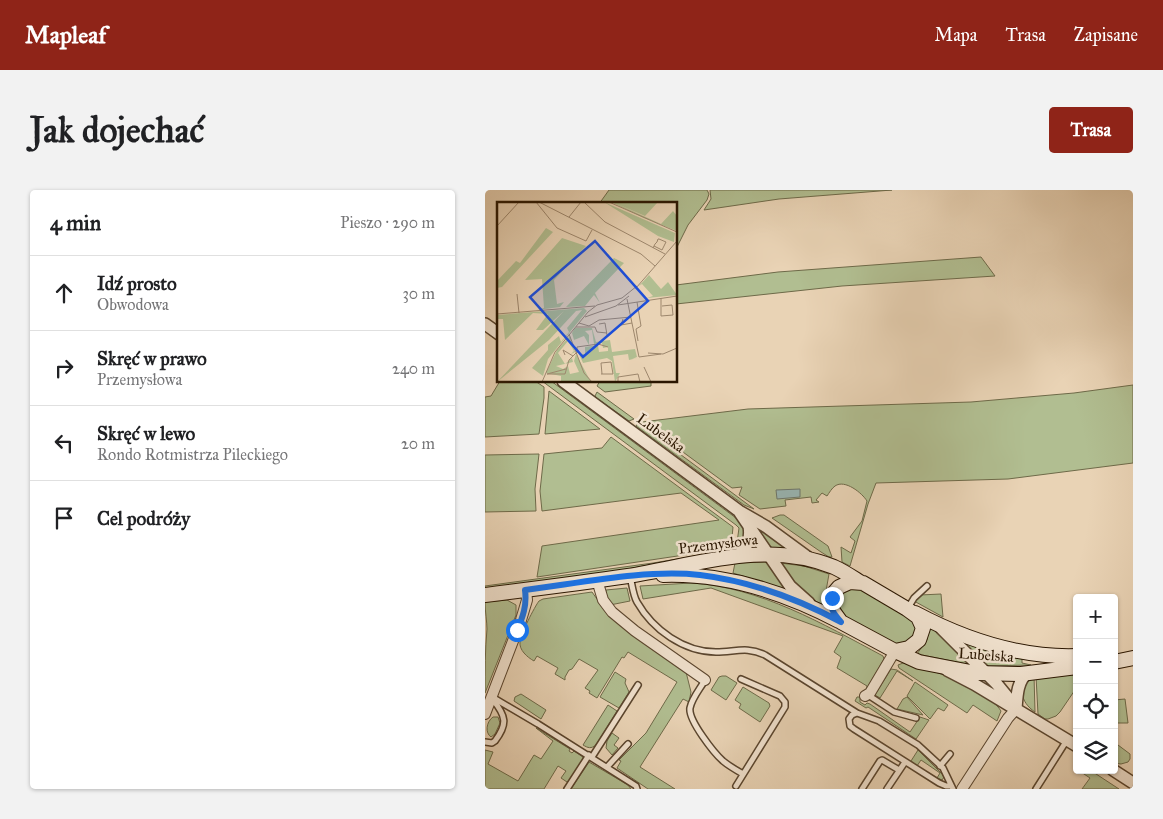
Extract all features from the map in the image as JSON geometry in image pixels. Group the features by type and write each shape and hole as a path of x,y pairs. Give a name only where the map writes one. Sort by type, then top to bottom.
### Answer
{"main road":[{"name":"Przemysłowa","path":"630,576 701,560 739,555 789,555 810,559"},
{"name":"Lubelska","path":"810,559 839,569 911,611 938,625 968,637 1011,649 1046,655 1073,656"},
{"name":"Przemysłowa","path":"485,595 630,576 689,574 722,578 760,588 820,611"},
{"path":"841,622 831,606 833,594 839,587 847,583 855,581 863,583"},
{"name":"Lubelska","path":"820,611 895,651 919,662 938,667 987,674 1027,673 1073,667"},
{"path":"895,651 909,648 917,643 921,637 922,623 911,611"},
{"path":"1118,656 1133,657"},
{"path":"1118,661 1133,657"}],"street":[{"path":"485,324 497,333"},
{"name":"Lubelska","path":"564,382 739,511 765,526 810,559"},
{"name":"Lubelska","path":"739,511 790,586 820,611"},
{"path":"739,555 750,538 749,526"},
{"path":"597,580 603,600 612,612 635,631 705,680"},
{"path":"485,714 521,620 527,600 525,590"},
{"path":"938,625 987,674 1016,709"},
{"path":"866,695 895,651"},
{"path":"938,667 974,684 1072,743"},
{"path":"962,789 1008,718 1016,709 1019,685 1027,673"},
{"path":"1118,773 1133,783"}],"lane":[{"path":"630,576 639,605 653,622 678,642 705,652 747,649 755,650 765,655 857,713 879,721 918,745 940,766 947,775 952,788"},
{"path":"911,611 919,593 927,586"},
{"path":"735,786 785,707 785,702 779,696 741,679"},
{"path":"705,680 690,708 693,724 722,760 743,774"},
{"path":"567,789 638,685"},
{"path":"866,695 893,712 915,718"},
{"path":"485,742 492,743 495,741 505,721 503,714 491,697"},
{"path":"491,697 590,756 636,786 637,789"},
{"path":"857,713 849,719 850,726 939,783 952,788"},
{"path":"1037,789 1072,743"},
{"path":"607,767 628,744"},
{"path":"940,766 949,754"},
{"path":"862,789 880,761 883,760 899,770"},
{"path":"887,789 905,762"}],"green space":[{"path":"609,190 707,190 709,194 707,200 688,225 677,247 677,202 600,202"},
{"path":"710,190 892,190 779,199 704,210 711,199"},
{"path":"981,257 995,276 842,286 677,304 677,285 778,272"},
{"path":"499,382 536,382 544,387 539,434 485,437 485,397 491,396"},
{"path":"543,382 552,382 736,518 744,530 744,538 736,550 739,528"},
{"path":"599,382 651,382 651,386 605,392 597,386"},
{"path":"1133,385 1133,463 1008,479 876,483 850,566 842,562 841,547 851,553 855,541 850,537 862,521 867,501 857,491 844,484 839,484 827,496 822,493 816,500 819,502 812,503 811,497 785,500 786,506 760,509 739,495 742,487 732,488 642,422 748,409 971,402 1074,393"},
{"path":"549,391 600,429 545,434"},
{"path":"597,392 634,419 629,421 598,399 595,396"},
{"path":"638,423 754,509 744,505 636,426"},
{"path":"611,437 733,527 731,548 537,577 542,546 719,520 681,493 542,511 540,491 544,454 602,448"},
{"path":"539,454 535,489 536,511 485,512 485,455"},
{"path":"784,515 828,546 832,557 821,552 772,518"},
{"path":"751,521 796,553 771,551"},
{"path":"731,550 605,573 485,589 485,586 653,563"},
{"path":"769,562 788,590 733,573 735,563"},
{"path":"780,563 804,566 829,574 825,606 799,589"},
{"path":"691,583 717,586 766,599 814,620 883,656 884,659 866,690 867,686 837,668 841,657 834,652 843,636 711,588 643,599 640,586"},
{"path":"856,586 907,614 917,627 912,641 895,644 843,616 839,611 839,593"},
{"path":"627,588 630,601 610,605 606,590"},
{"path":"592,592 602,606 686,672 691,692 689,702 683,699 640,767 675,789 648,789 617,768 621,761 619,760 646,733 677,682 628,652 624,658 622,657 597,698 585,688 598,670 579,659 572,669 569,670 565,680 555,674 558,668 537,656 534,661 521,648 522,633 539,601"},
{"path":"941,594 943,617 914,601 920,595"},
{"path":"507,600 516,605 516,615 485,693 487,629 485,602"},
{"path":"928,627 937,631 972,665 917,654 927,640"},
{"path":"962,642 995,653 1022,659 1022,663 1031,665 985,666"},
{"path":"903,663 948,677 983,694 997,705 1001,711 997,721 973,705 967,713 899,668 898,665"},
{"path":"891,669 897,670 913,681 897,671 880,698 875,695"},
{"path":"615,672 626,679 625,683 629,692 619,708 600,697"},
{"path":"1073,674 1073,693 1056,716 1045,719 1038,714 1036,676"},
{"path":"1034,675 1035,712 1026,704 1023,694 1025,684"},
{"path":"726,676 737,683 726,700 711,690 719,677"},
{"path":"915,682 948,705 944,711 938,708 930,719 907,696"},
{"path":"743,687 769,703 770,706 760,722 739,708 741,704 735,700"},
{"path":"521,694 546,710 541,719 514,701 515,697"},
{"path":"857,697 860,697 860,702 865,705 867,703 870,704 910,732 920,717 929,720 916,739 868,707 866,708 855,701"},
{"path":"907,697 923,715 897,709 903,699"},
{"path":"1125,699 1128,723 1118,723 1118,700"},
{"path":"608,705 617,711 596,745 589,748 586,747 583,745"},
{"path":"493,717 498,717 500,723 495,734 491,737 487,727"},
{"path":"536,728 570,749 569,751 572,753 574,751 583,757 583,761 570,781 567,782 561,778 566,771 558,766 544,789 485,789 485,750 493,752 488,764 518,781 534,755 541,759 553,741"},
{"path":"612,733 619,738 614,745 618,748 612,755 606,748 607,741"},
{"path":"1118,745 1130,754 1128,762 1118,764"},
{"path":"918,750 943,775 942,780 937,778 940,773 921,760 917,766 911,761"},
{"path":"589,762 628,785 631,789 571,789"},
{"path":"1084,774 1096,774 1119,789 1082,789 1090,778"}],"water":[{"path":"800,489 800,497 777,499 776,490"}],"route":[{"path":"517,630 527,600 525,590 630,576 699,575 731,580 790,599 841,622 831,606 832,598"}]}
